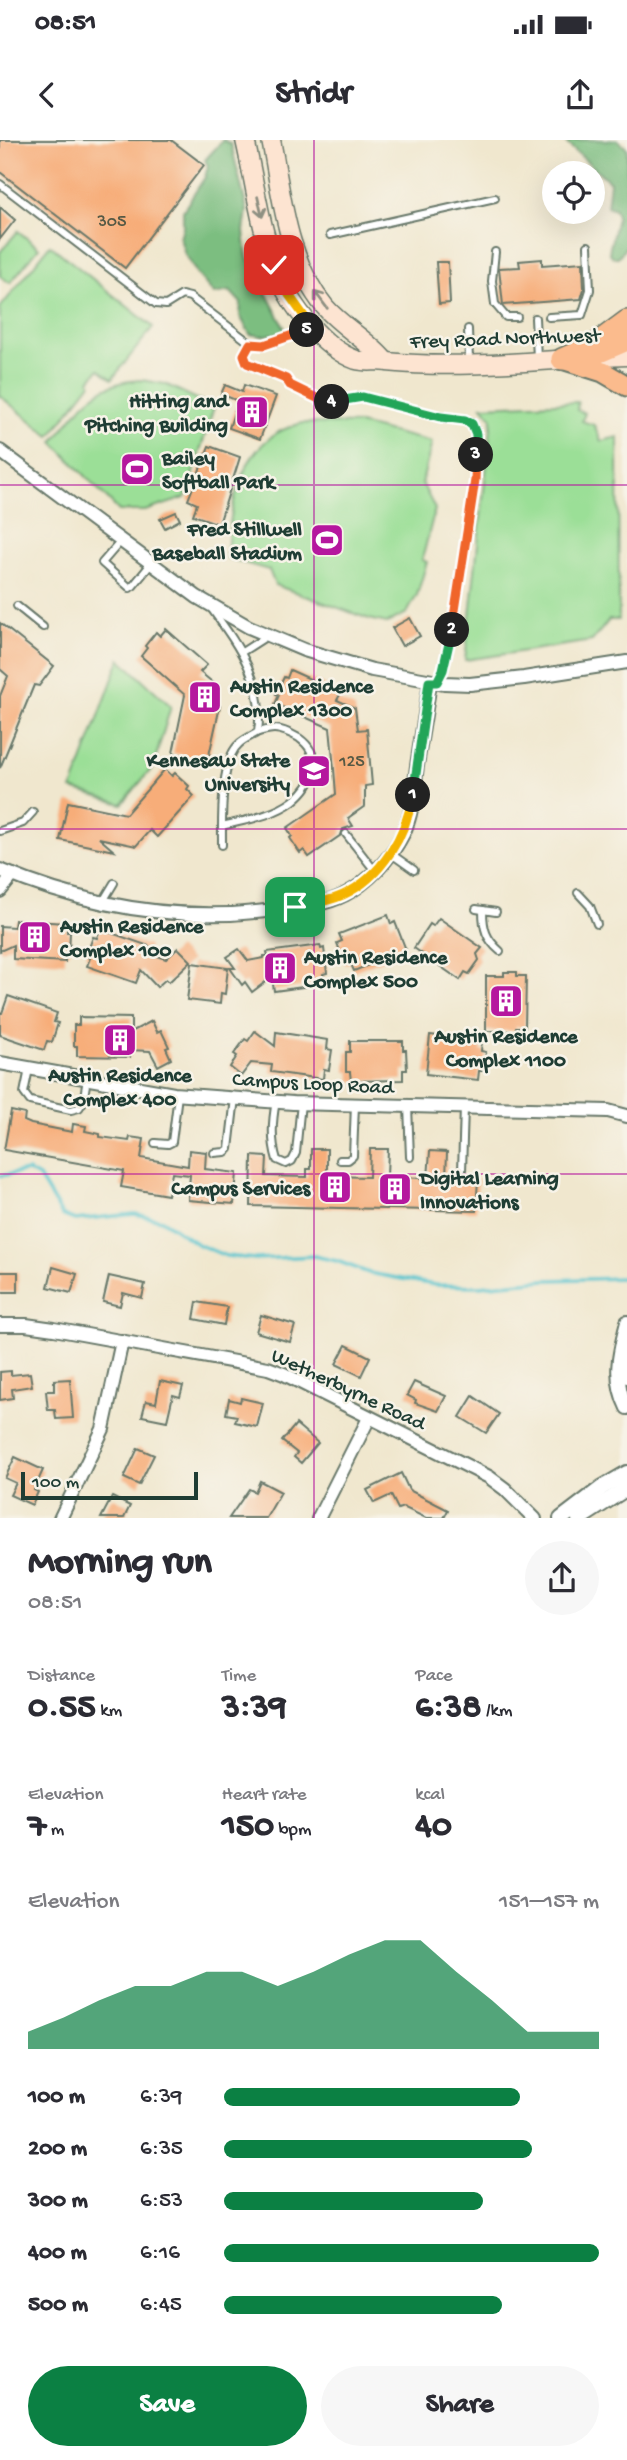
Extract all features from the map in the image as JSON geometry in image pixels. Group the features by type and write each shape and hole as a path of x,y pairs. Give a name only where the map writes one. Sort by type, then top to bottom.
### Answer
{"highway":[{"path":"562,359 596,344 627,321"}],"main road":[{"name":"Frey Road Northwest","path":"245,140 274,265 289,295 314,330 354,359 420,366 627,356"},
{"name":"Frey Road Northwest","path":"271,140 293,246 302,269 335,318 371,345 385,361"},
{"path":"590,357 627,341"},
{"path":"562,359 603,372 627,386"}],"street":[{"path":"0,451 208,604 268,635 347,664 433,682 483,682 627,662"},
{"path":"0,891 6,873 53,890 102,903 155,912 214,916 267,912 324,902 344,895 375,871 402,834 410,813 433,682"},
{"name":"Campus Loop Road","path":"0,1063 178,1094 301,1103 608,1111 627,1116"},
{"path":"627,1322 623,1353 616,1373 627,1408"},
{"name":"Wetherbyrne Road","path":"0,1325 26,1325 268,1368 489,1477 536,1518"},
{"path":"60,1518 103,1429 122,1341"},
{"path":"623,1353 627,1377"},
{"path":"318,1518 369,1418"},
{"path":"561,1518 627,1473"},
{"path":"603,1503 612,1492 627,1483"},
{"path":"579,1518 627,1488"}],"lane":[{"path":"0,184 156,304 166,305 182,295 190,297 250,344 264,345 296,333 314,330"},
{"path":"330,235 495,198"},
{"path":"549,317 582,315 590,290 588,246"},
{"path":"495,252 492,281 495,304 506,317 517,317"},
{"path":"535,318 537,360"},
{"path":"468,329 469,364"},
{"path":"250,344 244,355 247,363 286,379 290,385 325,402 363,397 441,417 465,420 472,424 476,434 475,480 448,650 443,670 433,682"},
{"path":"121,541 102,563 132,587 151,564"},
{"path":"208,604 242,652 253,675 258,732"},
{"path":"17,607 43,627"},
{"path":"242,652 268,635"},
{"path":"222,826 278,811 295,800 313,778 315,759 308,745 292,734 274,729 258,732 239,744 231,755 222,826 222,845"},
{"path":"0,831 23,823 33,813"},
{"path":"345,834 375,871"},
{"path":"390,853 414,870"},
{"path":"102,903 114,883"},
{"path":"578,893 590,906 597,924"},
{"path":"496,912 479,910 489,942 500,951"},
{"path":"29,1069 25,1097 30,1101 71,1110 79,1108 83,1102 87,1079"},
{"path":"155,1143 172,1142 178,1094"},
{"path":"215,1153 229,1149 235,1098"},
{"path":"276,1101 272,1125 273,1144 277,1160 286,1164 292,1161 296,1153 301,1103"},
{"path":"340,1160 348,1160 353,1156 355,1104"},
{"path":"408,1106 410,1157"},
{"path":"462,1171 464,1107"}],"green space":[{"path":"223,140 231,144 247,210 244,231 247,257 287,332 261,336 250,334 240,316 241,303 230,291 214,294 185,254 180,238 183,211 205,177 208,166 205,160"},
{"path":"563,140 617,140 627,148 627,246 618,257 613,257 609,252 617,217 615,209 607,206 610,182 605,178 605,161 586,161"},
{"path":"18,231 39,248 10,283 0,276 0,252"},
{"path":"50,245 153,327 112,379 99,369 50,436 0,396 0,308"},
{"name":"Bailey Softball Park","path":"142,380 165,384 214,407 185,498 145,511 119,511 53,442 80,408 100,391 112,385"},
{"path":"578,402 577,410 585,413 582,421 594,425 601,441 618,437 619,620 609,620 592,641 465,660 492,418 482,406"},
{"name":"Fred Stillwell Baseball Stadium","path":"302,423 359,424 432,442 422,483 435,509 422,560 427,562 417,595 407,613 387,623 275,585 269,570 227,558 237,489 252,457 280,431"},
{"path":"120,659 171,706 153,767 122,804 72,789"}],"building":[{"path":"0,140 171,140 204,165 125,268 0,172"},
{"path":"0,207 15,220 0,239"},
{"path":"542,259 542,265 583,262 584,289 581,299 503,305 499,268 520,267 519,261"},
{"path":"436,262 448,262 450,303 439,304"},
{"name":"Hitting and Pitching Building","path":"225,385 242,392 244,385 276,396 260,439 229,428 238,401 221,394"},
{"path":"209,446 240,457 219,524 193,515 197,504 188,500"},
{"path":"176,512 180,520 165,528 160,519"},
{"path":"410,618 420,636 402,646 392,628"},
{"path":"0,623 54,666 39,686 34,685 0,768 0,696 8,676 0,669"},
{"name":"Austin Residence Complex 1300","path":"166,629 207,665 200,672 217,686 215,705 220,706 208,760 200,759 199,762 173,753 185,695 141,656 156,632 160,636"},
{"path":"290,670 341,693 337,700 355,708 358,730 367,729 372,785 365,786 365,806 348,818 353,826 343,829 341,835 309,857 304,850 300,853 287,828 336,794 330,728 275,704 279,695 276,694"},
{"path":"165,769 172,776 175,773 189,786 187,789 194,796 157,837 150,830 136,846 99,838 114,851 60,840 68,802 126,814"},
{"path":"388,915 391,924 395,922 406,950 354,971 350,962 345,964 337,943 342,941 339,934"},
{"path":"439,918 482,948 477,954 479,960 469,974 465,972 460,980 414,948 430,924 433,926"},
{"name":"Austin Residence Complex 100","path":"15,920 67,923 67,932 70,932 69,953 65,953 65,962 13,959 13,945 0,951 0,926 14,927"},
{"path":"100,929 149,946 147,952 166,959 178,948 191,961 169,982 166,979 157,987 141,970 136,983 87,966 90,958 86,956 93,937 97,938"},
{"name":"Austin Residence Complex 500","path":"320,945 321,949 324,948 327,973 323,974 325,984 274,991 272,977 252,992 245,982 242,985 230,968 235,968 227,957 239,949 248,961 264,958 268,956 267,952"},
{"path":"192,963 228,968 225,994 221,993 220,1004 187,1000"},
{"name":"Austin Residence Complex 1100","path":"504,972 517,972 517,976 526,976 525,1027 516,1027 516,1031 486,1031 486,976 504,976"},
{"path":"8,996 57,1013 54,1022 58,1023 52,1042 47,1041 44,1050 0,1035 0,1013"},
{"name":"Austin Residence Complex 400","path":"79,1017 131,1018 131,1032 152,1021 157,1032 161,1030 171,1059 158,1066 150,1051 130,1050 130,1057 77,1056 74,1025 79,1025"},
{"path":"255,1031 275,1046 276,1032 328,1040 327,1049 332,1050 329,1070 324,1069 323,1079 271,1072 272,1065 251,1063 241,1076 230,1067 237,1056 234,1054"},
{"path":"430,1035 482,1041 481,1051 486,1052 484,1071 479,1071 478,1080 426,1074"},
{"path":"350,1041 403,1041 407,1070 403,1070 403,1080 351,1081 350,1072 346,1072 346,1052 350,1052"},
{"path":"11,1111 25,1114 24,1121 31,1124 72,1132 73,1124 86,1126 85,1131 100,1134 100,1137 129,1141 130,1137 144,1139 141,1158 188,1166 189,1150 206,1152 205,1169 237,1173 234,1204 188,1200 190,1175 172,1173 168,1195 121,1187 124,1171 4,1150"},
{"path":"311,1149 327,1149 327,1176 369,1177 370,1149 388,1149 387,1177 428,1178 430,1151 447,1152 446,1178 478,1179 476,1211 251,1206 252,1156 267,1157 266,1176 307,1177 307,1169 311,1169"},
{"path":"53,1267 77,1274 71,1293 48,1287"},
{"path":"0,1272 18,1272 18,1292 0,1292"},
{"path":"109,1276 145,1284 142,1298 123,1293 120,1306 103,1302"},
{"path":"197,1302 227,1307 224,1325 194,1319"},
{"path":"261,1315 295,1325 290,1342 256,1332"},
{"path":"346,1345 370,1357 361,1376 336,1364"},
{"path":"11,1371 11,1375 30,1373 32,1386 12,1389 13,1398 0,1400 0,1372"},
{"path":"70,1379 73,1418 56,1419 55,1410 48,1410 46,1391 54,1391 54,1380"},
{"path":"160,1381 183,1386 180,1397 173,1395 167,1421 142,1416 146,1401 156,1403"},
{"path":"414,1382 446,1396 438,1411 415,1403 416,1400 407,1395"},
{"path":"473,1396 499,1414 486,1433 460,1417"},
{"path":"241,1398 263,1403 257,1427 235,1422 237,1416 226,1414 229,1399 240,1402"},
{"path":"296,1424 318,1443 301,1463 294,1457 297,1453 282,1441"},
{"path":"138,1448 154,1455 139,1485 124,1478"},
{"path":"15,1457 43,1470 34,1490 38,1492 32,1505 10,1495 16,1483 5,1478"},
{"path":"401,1473 409,1490 448,1510 444,1518 426,1518 403,1507 398,1509 391,1495 374,1503 367,1490"},
{"path":"260,1481 281,1492 266,1518 229,1518 249,1489 255,1492"},
{"path":"112,1497 130,1506 124,1518 101,1518"}],"waterway":[{"path":"0,1176 28,1171 39,1177 62,1215 75,1220 135,1214 162,1220 197,1244 226,1256 256,1259 314,1256 369,1273 435,1285 479,1286 545,1280 627,1278"}],"place":[{"name":"Hitting and Pitching Building","path":"252,412"},
{"name":"Bailey Softball Park","path":"137,469"},
{"name":"Fred Stillwell Baseball Stadium","path":"327,540"},
{"name":"Austin Residence Complex 1300","path":"205,697"},
{"name":"Kennesaw State University","path":"314,771"},
{"name":"Austin Residence Complex 100","path":"35,937"},
{"name":"Austin Residence Complex 500","path":"280,968"},
{"name":"Austin Residence Complex 1100","path":"506,1001"},
{"name":"Austin Residence Complex 400","path":"120,1040"},
{"name":"Campus Services","path":"335,1187"},
{"name":"Digital Learning Innovations","path":"395,1189"}],"route":[{"path":"274,265 300,313 314,330 296,333 264,345 250,344 244,355 247,363 286,379 290,385 325,402 338,402 352,397 386,401 441,417 465,420 472,424 476,434 475,480 448,650 437,682 429,682 414,791 402,834 392,851 363,883 344,895 295,907"}]}
